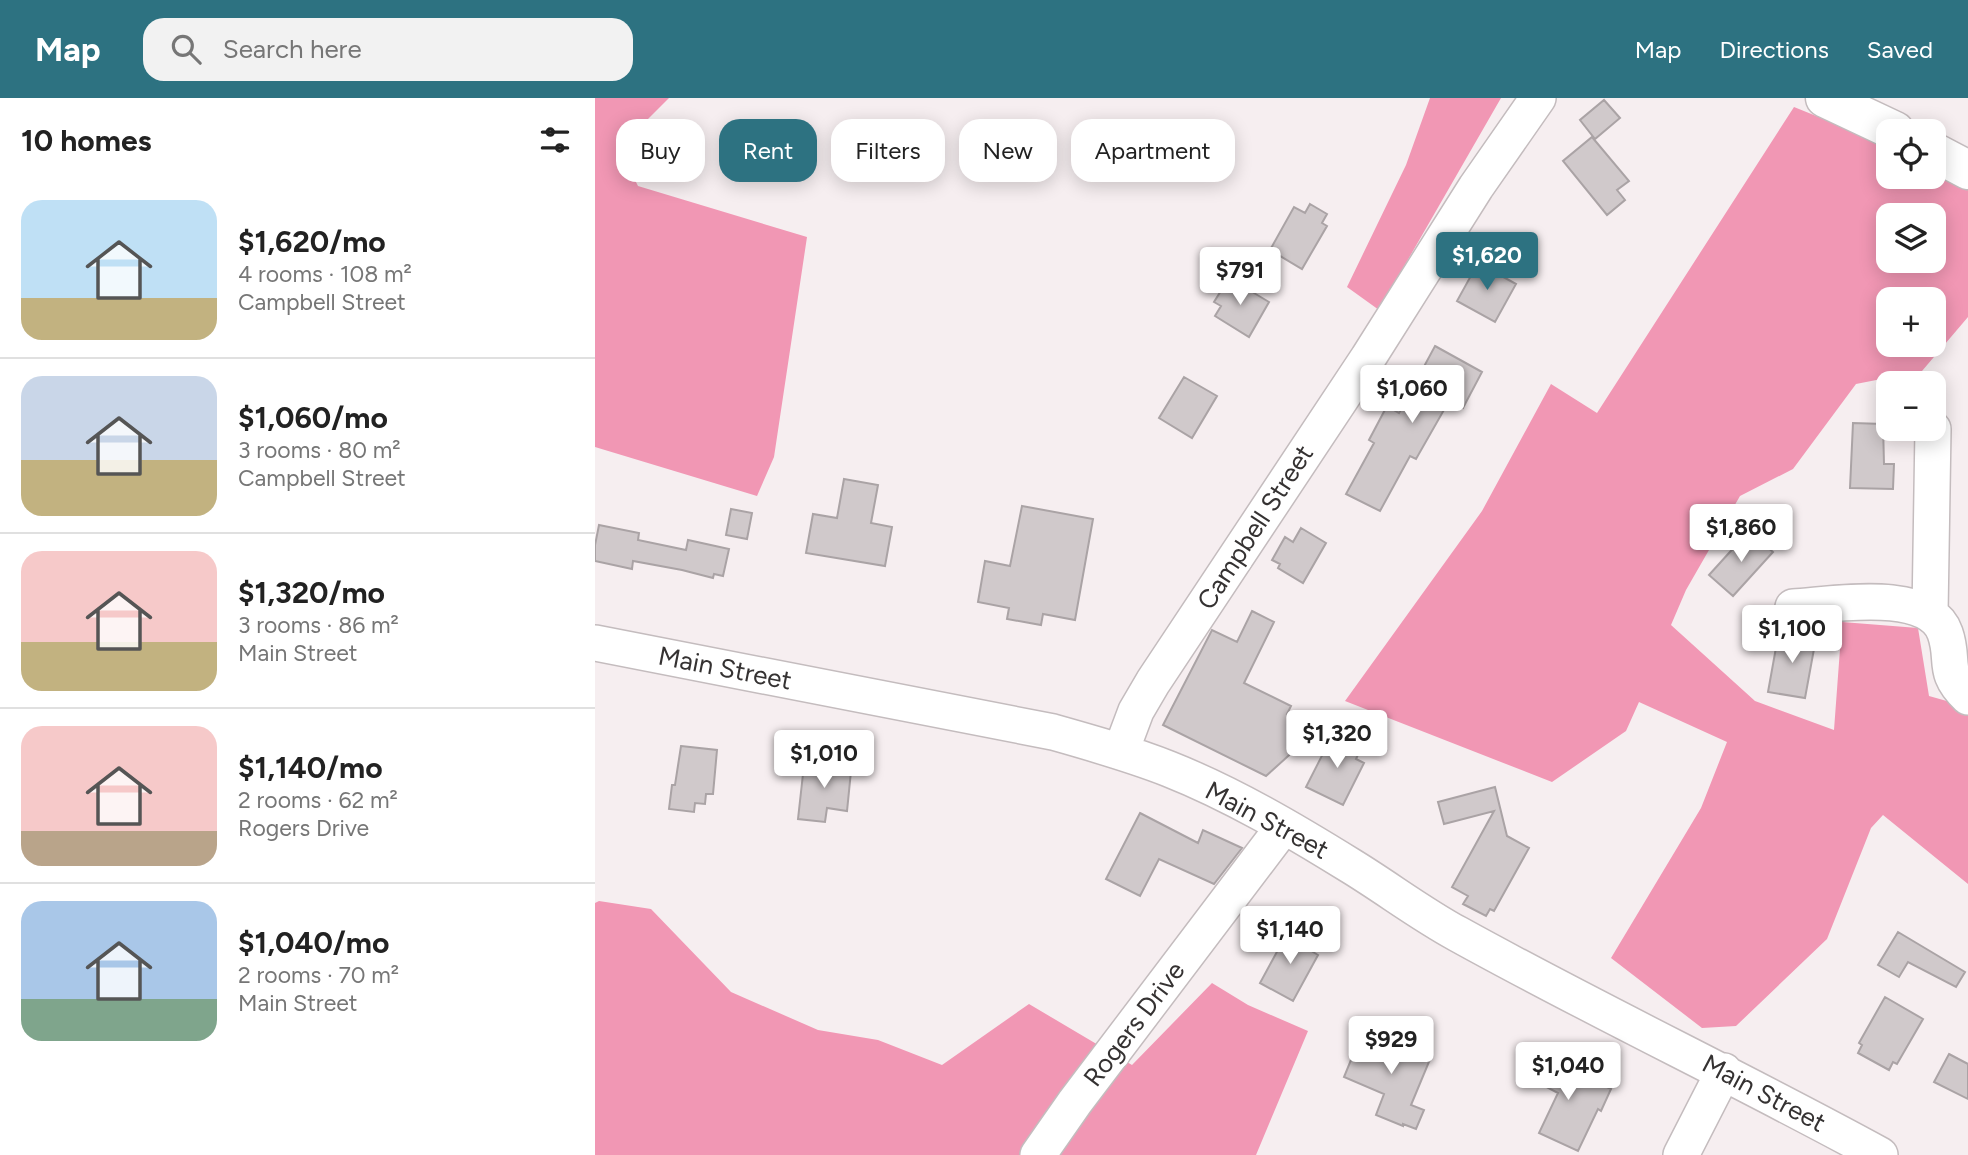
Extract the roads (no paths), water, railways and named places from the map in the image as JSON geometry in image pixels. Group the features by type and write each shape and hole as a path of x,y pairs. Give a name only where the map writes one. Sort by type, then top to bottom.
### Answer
{"highway":[{"path":"1825,98 1876,122"},
{"path":"1946,158 1968,170"}],"street":[{"name":"Campbell Street","path":"1121,751 1136,711 1153,682 1368,358 1476,187 1538,98"},
{"path":"1930,613 1933,441"},
{"path":"1793,607 1892,602 1921,608 1930,613 1945,631 1949,666 1955,682 1968,697"},
{"name":"Main Street","path":"595,643 1053,732 1121,751 1170,769 1284,826 1466,939 1724,1071 1880,1155"},
{"name":"Rogers Drive","path":"1038,1155 1075,1102 1284,826"},
{"path":"1681,1155 1724,1071"}]}
